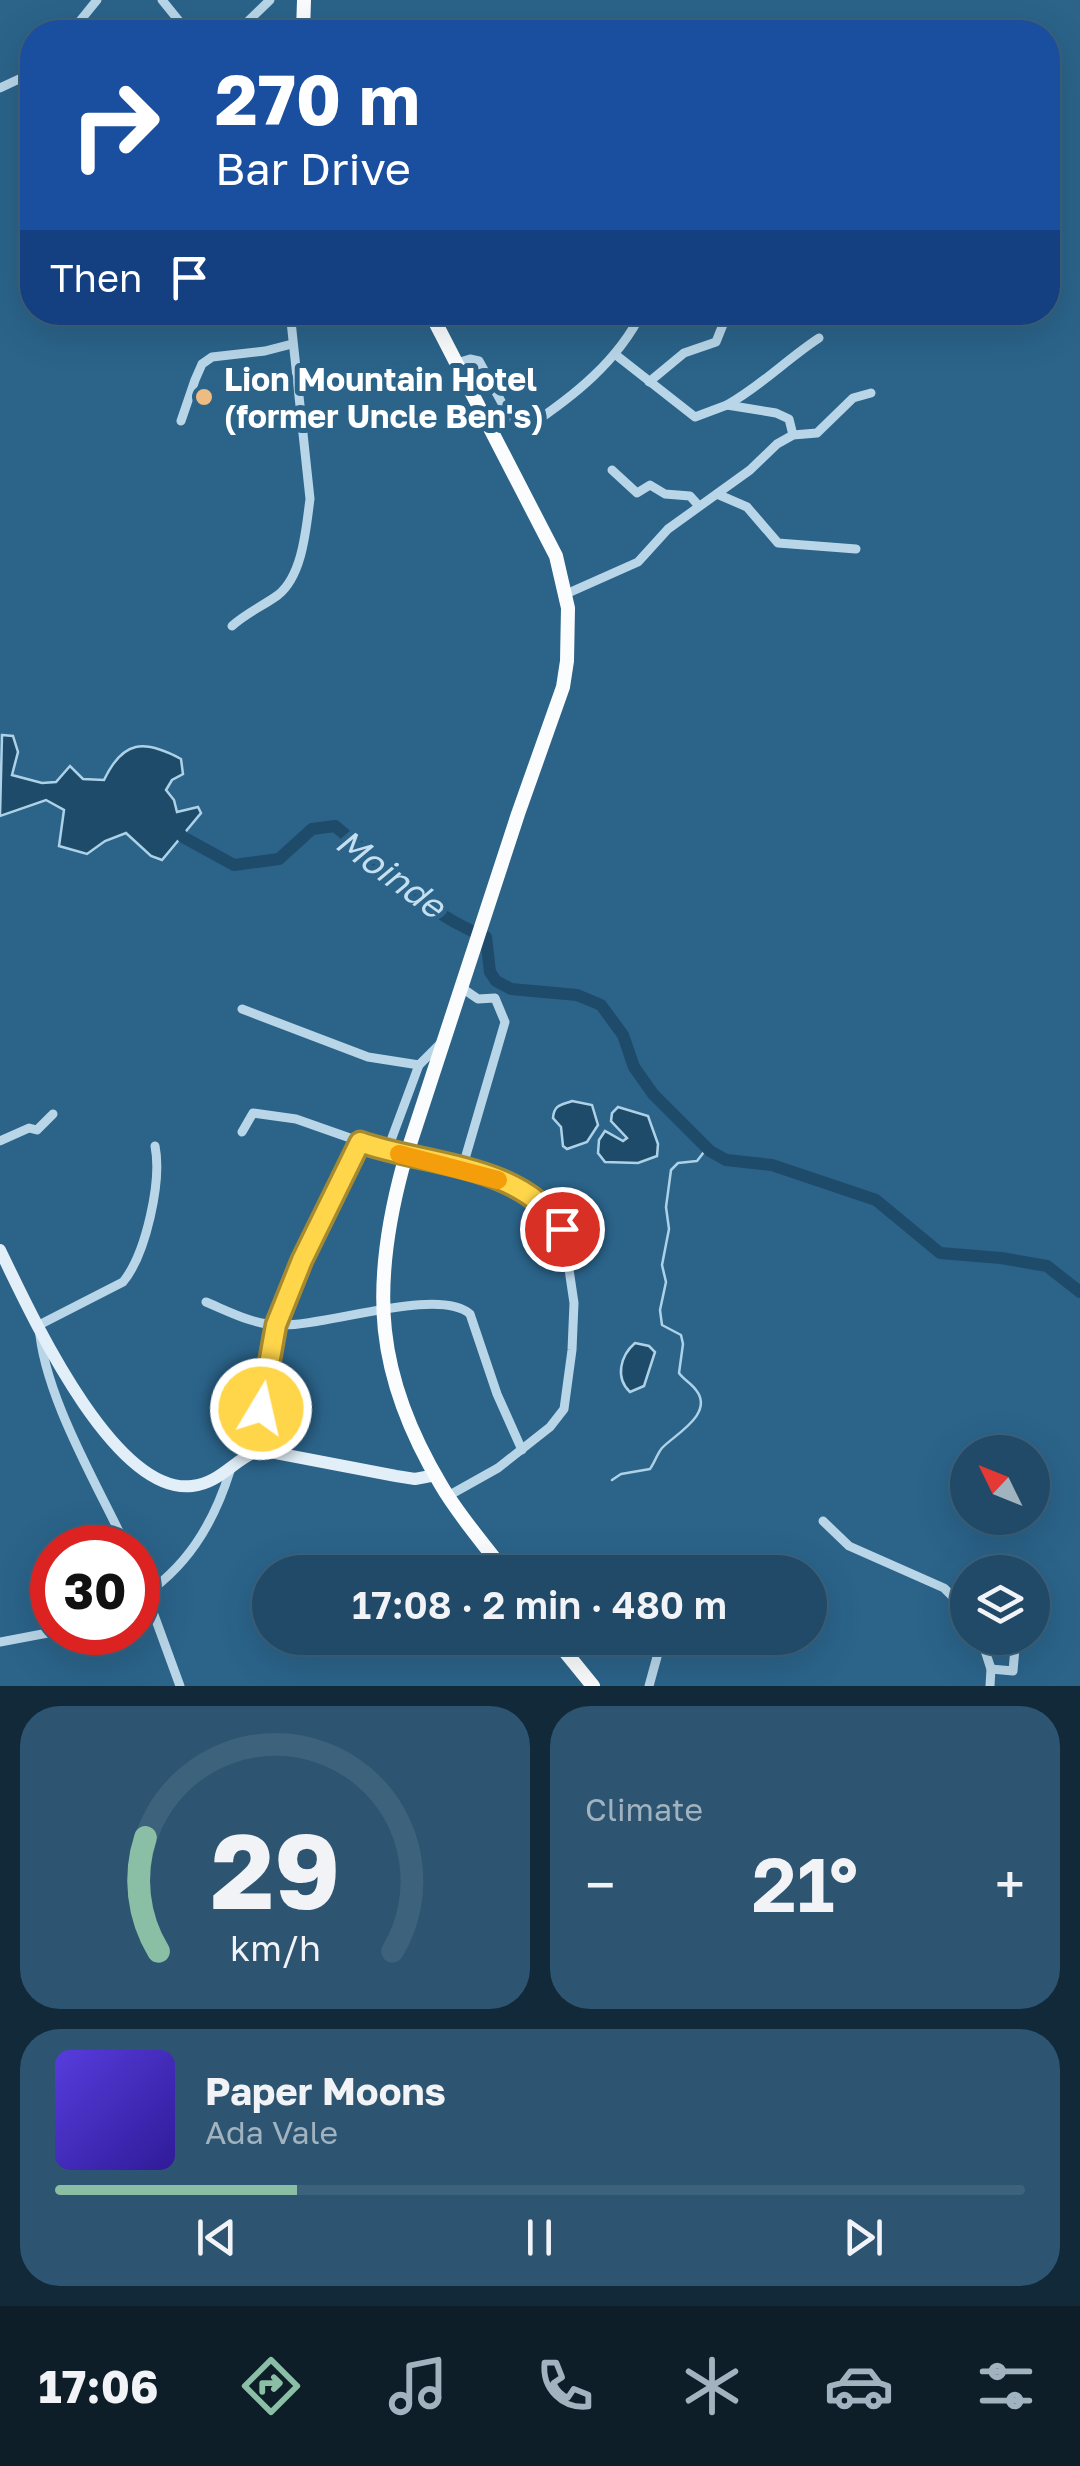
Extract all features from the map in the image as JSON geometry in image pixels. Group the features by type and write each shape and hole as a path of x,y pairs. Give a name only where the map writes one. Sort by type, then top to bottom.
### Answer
{"main road":[{"path":"437,325 545,532 566,594 567,661 563,687 402,1166 386,1230 383,1308 394,1382 409,1426 436,1475 492,1555"},
{"path":"0,1250 104,1433 145,1474 173,1486 194,1486 212,1482 253,1452 283,1453 415,1479 436,1475"},
{"path":"567,1655 592,1686"}],"street":[{"path":"80,20 96,0"},
{"path":"249,20 270,0"},
{"path":"232,626 282,592 289,583 302,543 310,498 291,325"},
{"path":"457,363 479,361 508,414 514,421 529,426 616,355 636,325"},
{"path":"649,382 684,353 716,342 723,325"},
{"path":"616,355 695,418 760,386 785,360 820,338"},
{"path":"181,421 202,364 212,356 266,351 292,344"},
{"path":"566,594 638,562 668,529 792,435 817,433 853,398 871,393"},
{"path":"728,405 790,419 792,435"},
{"path":"612,470 637,493 650,485 665,494 690,496 699,506"},
{"path":"717,494 747,508 778,543 856,549"},
{"path":"462,988 478,999 495,998 505,1022 462,1169"},
{"path":"242,1008 368,1058 420,1065"},
{"path":"387,1152 420,1065 444,1041"},
{"path":"242,1132 253,1113 296,1119 387,1152 520,1186 553,1214 562,1229 574,1303 567,1392 558,1419 498,1468 448,1496"},
{"path":"0,1141 29,1128 37,1130 53,1114"},
{"path":"253,1452 276,1325 302,1260 360,1142"},
{"path":"116,1525 66,1418 44,1355 39,1324 123,1282 132,1271 150,1213 157,1165 155,1146"},
{"path":"206,1302 252,1321 276,1325 356,1316 383,1308 439,1304 466,1310 522,1450"},
{"path":"160,1583 174,1573 196,1544 222,1498 230,1471"},
{"path":"822,1520 849,1546 950,1594"},
{"path":"160,1627 180,1686"},
{"path":"0,1642 30,1636"},
{"path":"649,1686 658,1655"},
{"path":"986,1655 990,1686"},
{"path":"991,1669 1013,1672 1014,1655"}],"water":[{"path":"2,735 13,736 18,752 12,775 42,783 56,782 70,766 83,779 104,780 127,751 145,746 156,748 181,759 183,774 172,780 166,790 177,812 198,807 201,813 162,860 151,856 126,833 87,854 59,846 64,810 46,800 0,816"},
{"path":"572,1101 592,1105 598,1125 587,1142 567,1149 563,1146 561,1127 553,1118 557,1108"},
{"path":"618,1107 648,1116 658,1144 657,1156 638,1163 605,1162 598,1153 605,1131 623,1141 627,1138 611,1121"},
{"path":"635,1343 649,1346 655,1352 644,1386 630,1392 622,1380 621,1367"}],"waterway":[{"name":"Moinde","path":"174,826 183,837 234,865 279,859 312,829 335,826 424,902 486,937 490,972 496,981 511,989 577,995 601,1005 623,1035 634,1067 653,1094 710,1151 726,1160 772,1165 876,1200 940,1253 1047,1266 1080,1292"},
{"path":"612,1480 621,1474 650,1469 662,1448 691,1423 700,1407 696,1390 679,1373 681,1335 662,1325 660,1310 666,1282 662,1265 669,1229 666,1207 671,1170 678,1163 697,1161 707,1148"}],"slow traffic":[{"path":"399,1154 498,1180"}],"place":[{"name":"Lion Mountain Hotel (former Uncle Ben's)","path":"204,397"}],"route":[{"path":"261,1409 276,1325 302,1260 360,1142 520,1186 553,1214 562,1229"}]}
